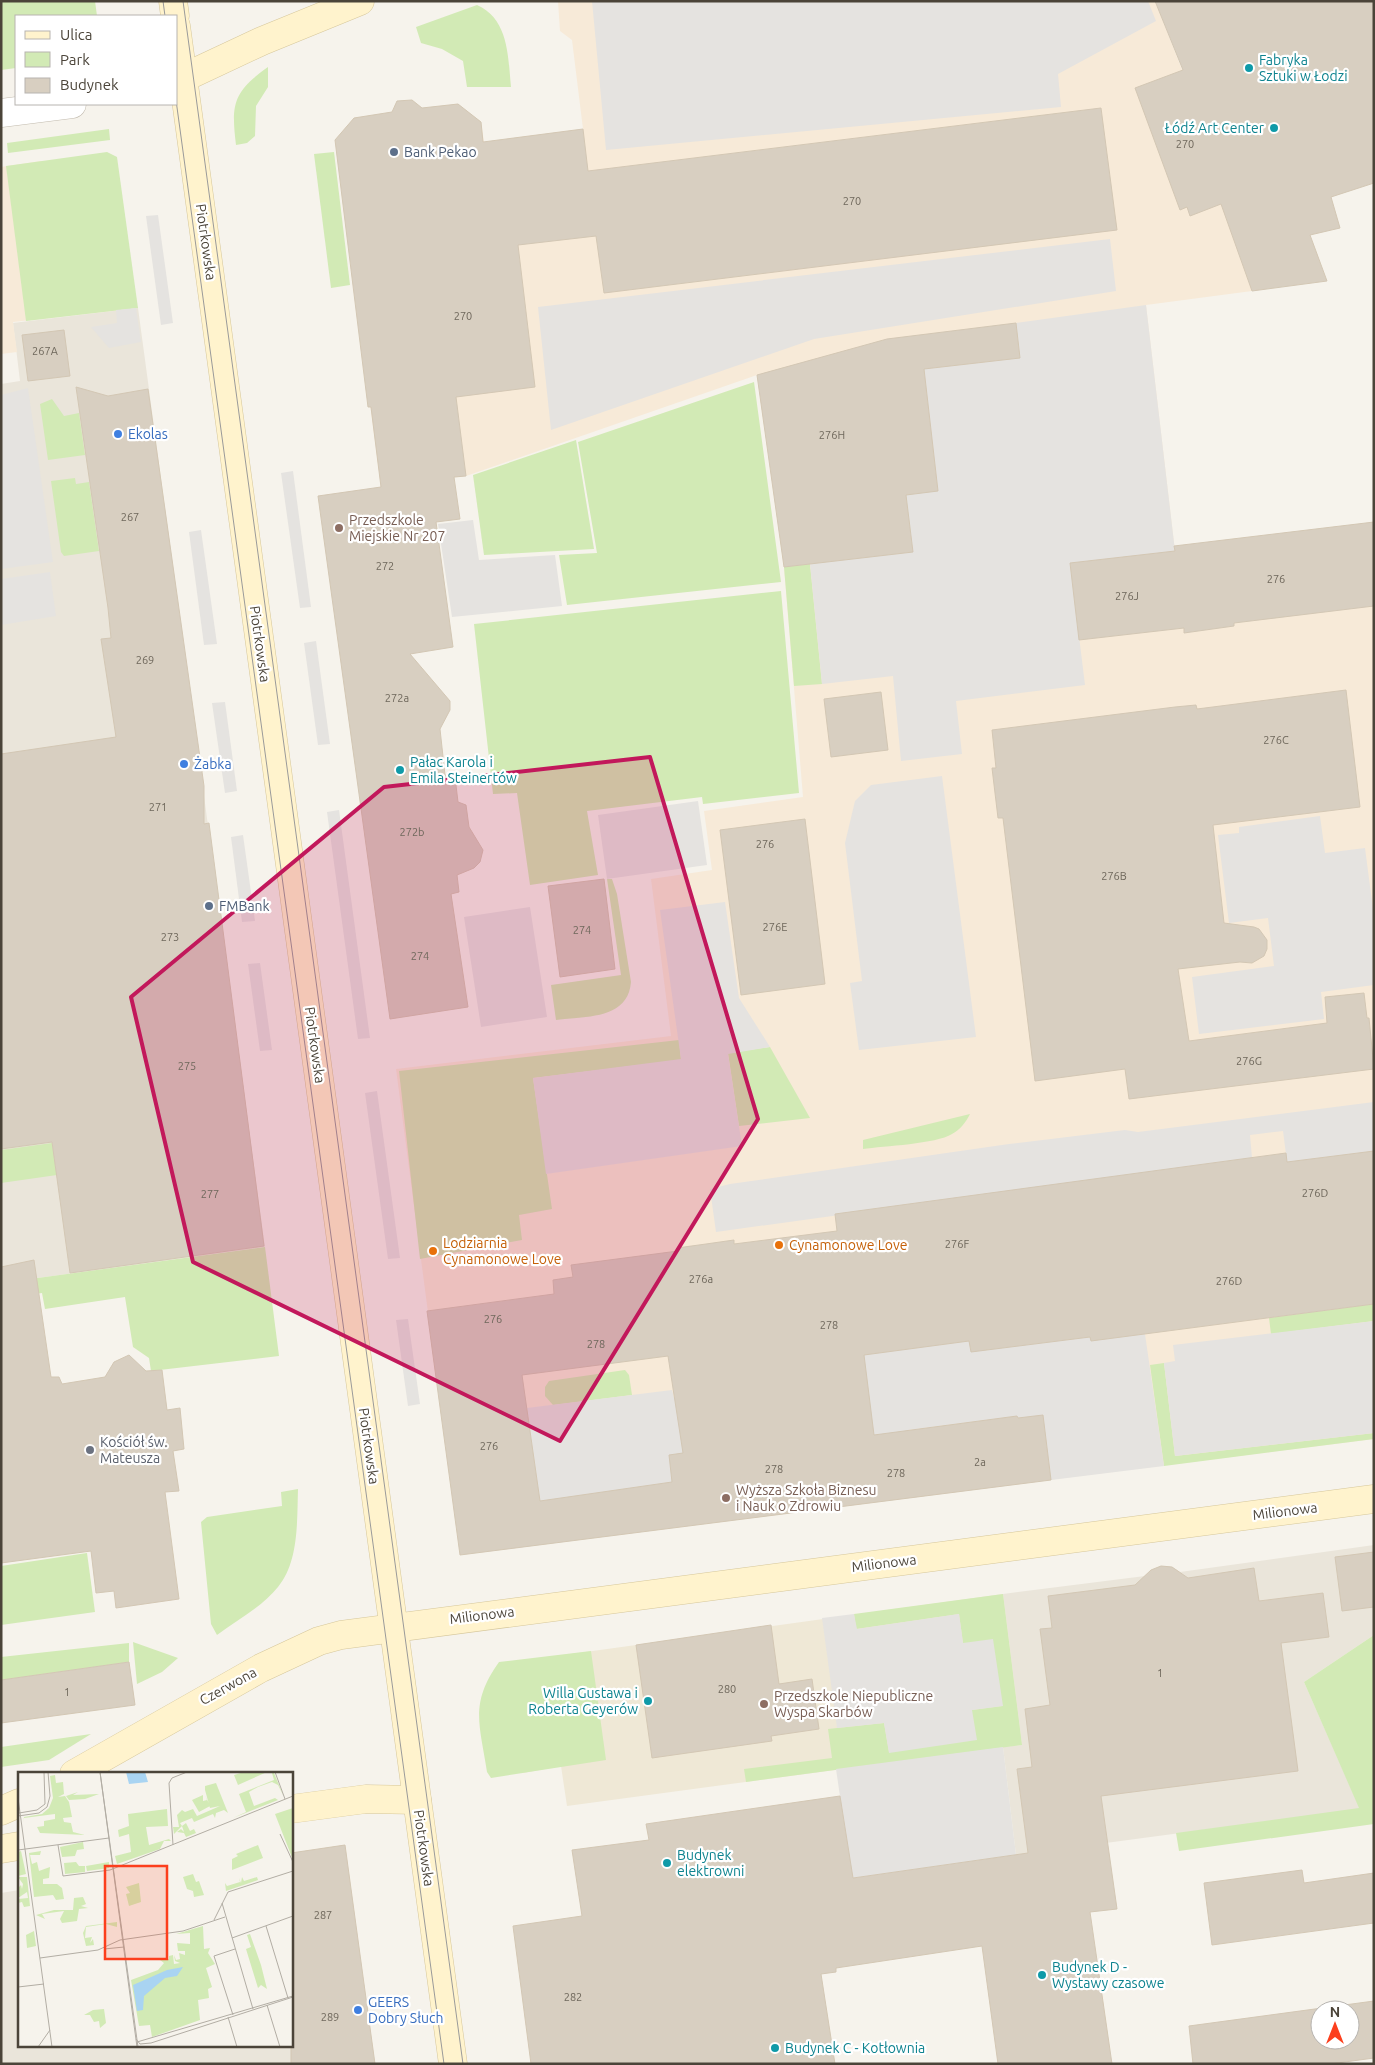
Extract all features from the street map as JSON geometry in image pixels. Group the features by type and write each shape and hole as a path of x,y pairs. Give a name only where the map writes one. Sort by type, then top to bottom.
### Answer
{"street":[{"path":"173,1 175,15"},
{"path":"180,80 262,41 360,1"},
{"name":"Piotrkowska","path":"178,53 180,80 453,2064"},
{"path":"1,113 64,105"},
{"name":"Milionowa","path":"394,1627 1374,1499"},
{"name":"Czerwona","path":"78,1772 261,1668 297,1651 341,1635 394,1627"},
{"path":"292,1809 366,1799 417,1800"},
{"path":"1,1811 18,1803"},
{"path":"1,1849 18,1846"}],"highlighted area":[{"path":"650,757 758,1119 560,1441 193,1262 131,997 384,787"}],"shaded area":[{"path":"558,1 1155,1 1245,230 1252,291 1146,305 1175,551 1079,640 1184,628 1185,633 1234,626 1234,623 1374,606 1374,1439 525,1546 432,1343 396,1069 671,1036 651,879 712,870 704,811 803,797 784,567 757,375 466,476 381,487 335,140 354,118 458,104 481,122 484,142 583,129 572,40 560,31"},
{"path":"592,1 1148,1 1156,21 1058,74 1061,107 606,150"},
{"path":"41,161 138,308 13,322 17,352 1,354 1,167"},
{"path":"158,215 173,323 161,325 146,216"},
{"path":"1110,239 1116,291 814,339 551,430 538,307"},
{"path":"1146,305 1175,551 1070,563 1085,685 956,701 962,754 901,761 893,676 822,684 810,564 913,552 906,495 938,490 924,369 1020,358 1016,323"},
{"path":"136,308 141,342 109,348 91,327 117,323 116,310"},
{"path":"138,308 265,1247 1,1283 1,384 20,381 13,323"},
{"path":"28,388 53,562 1,569 1,395"},
{"path":"293,471 311,607 300,608 281,473"},
{"path":"473,520 479,560 555,555 562,606 452,617 438,524"},
{"path":"201,530 217,644 204,645 189,532"},
{"path":"50,572 56,616 1,625 1,579"},
{"path":"316,641 330,744 318,745 304,643"},
{"path":"225,702 237,791 225,793 212,703"},
{"path":"942,776 976,1037 859,1050 850,983 862,981 845,843 855,801 871,785"},
{"path":"698,801 707,865 607,879 598,815"},
{"path":"339,810 370,1038 358,1039 327,812"},
{"path":"1320,816 1325,853 1365,848 1374,917 1374,985 1321,992 1324,1019 1199,1034 1192,977 1274,966 1268,918 1229,923 1218,835 1239,833 1239,827"},
{"path":"243,835 255,921 242,922 231,837"},
{"path":"725,902 739,998 770,1047 728,1054 742,1146 546,1174 533,1078 681,1059 660,910"},
{"path":"530,907 547,1017 481,1027 464,917"},
{"path":"260,963 272,1050 260,1051 248,964"},
{"path":"377,1091 400,1258 388,1259 365,1093"},
{"path":"1374,1102 1374,1151 1287,1162 1283,1131 1250,1135 1252,1158 716,1232 710,1189 730,1184 1009,1144 1125,1130 1138,1132"},
{"path":"408,1319 420,1404 408,1406 396,1320"},
{"path":"1374,1321 1374,1433 1175,1456 1164,1363 1175,1361 1173,1345"},
{"path":"1145,1334 1164,1466 1051,1480 1043,1416 1018,1418 1017,1416 908,1430 910,1445 702,1451 669,1455 672,1482 540,1501 527,1408 672,1390 674,1398 690,1395 699,1377 969,1341 971,1351 1090,1337"},
{"path":"1374,1545 1374,1635 1304,1682 1360,1809 1016,1855 1003,1747 1022,1745 1003,1594 1145,1576 1161,1566 1172,1567 1180,1572"},
{"name":"Przedszkole Niepubliczne Wyspa Skarbów","path":"1003,1594 1022,1745 567,1806 561,1766 523,1773 506,1663"},
{"path":"854,1614 857,1629 959,1614 963,1643 993,1639 1003,1706 972,1710 977,1740 889,1753 884,1723 837,1728 822,1618"},
{"path":"1003,1747 1016,1855 852,1878 836,1769"},
{"path":"345,1845 375,2064 1,2064 1,1893 18,1890 18,2048 292,2048 292,1853"}],"green space":[{"path":"1,1 95,1 97,15 15,15 15,68 1,70"},
{"path":"477,5 488,11 501,29 505,40 511,87 467,87 463,61 442,49 421,43 416,27"},
{"path":"268,67 268,87 256,106 255,136 247,143 236,145 234,119 237,100 248,84"},
{"path":"109,129 110,140 8,153 7,143"},
{"path":"107,152 117,157 138,308 26,321 6,166"},
{"path":"334,152 350,285 331,288 314,154"},
{"path":"754,382 781,582 567,605 559,555 597,553 578,442"},
{"path":"52,399 64,416 79,413 85,455 48,460 40,404"},
{"path":"576,440 594,549 484,555 473,475"},
{"path":"75,478 76,484 89,482 99,551 64,556 61,552 51,481"},
{"path":"810,564 822,684 794,686 784,567"},
{"path":"781,591 799,793 703,804 702,797 587,811 598,875 530,885 517,793 493,794 474,624"},
{"path":"607,879 612,879 617,894 631,982 628,994 614,1010 603,1014 556,1020 551,985 621,975"},
{"path":"679,1040 681,1060 533,1078 552,1209 519,1215 522,1240 420,1259 399,1071"},
{"path":"770,1047 810,1118 739,1126 728,1053"},
{"path":"970,1114 960,1128 944,1137 922,1142 863,1149 863,1140"},
{"path":"52,1143 57,1175 1,1183 1,1150"},
{"path":"265,1247 279,1356 151,1371 149,1358 133,1347 125,1297 45,1309 42,1293 1,1299 1,1283"},
{"path":"1374,1304 1374,1321 1271,1334 1269,1318"},
{"path":"1164,1363 1175,1456 1374,1433 1374,1439 1164,1466 1150,1365"},
{"path":"625,1370 629,1375 632,1395 553,1405 545,1396 545,1387 549,1381"},
{"path":"298,1489 296,1540 285,1577 265,1601 217,1635 211,1624 201,1522 207,1517 282,1506 281,1492"},
{"path":"87,1553 95,1612 1,1625 1,1566"},
{"path":"1003,1594 1022,1745 746,1782 744,1769 832,1758 828,1729 884,1723 889,1752 972,1710 1002,1706 963,1643 959,1614 856,1629 854,1614"},
{"path":"1374,1635 1374,1824 1179,1851 1176,1833 1359,1808 1304,1682"},
{"path":"133,1642 178,1658 162,1672 137,1684"},
{"path":"129,1643 129,1662 1,1680 1,1657"},
{"path":"591,1651 606,1760 491,1778 487,1772 479,1715 483,1690 499,1662"},
{"path":"91,1734 49,1760 1,1767 1,1747"}],"building":[{"path":"1155,1 1374,1 1374,183 1331,197 1340,228 1310,235 1327,281 1252,291 1221,204 1190,216 1187,207 1180,210 1135,88 1183,70"},
{"path":"412,100 422,108 458,104 481,122 483,142 583,129 588,171 1101,108 1117,230 604,293 596,236 518,245 535,387 456,397 466,476 454,477 460,519 436,522 453,647 410,654 450,701 450,710 440,729 445,775 455,777 458,802 466,805 469,827 483,850 480,862 474,868 457,875 459,892 451,894 468,1007 390,1019 318,496 381,487 371,407 368,407 335,140 354,118 392,112 397,101"},
{"path":"1016,323 1020,358 924,369 938,491 906,495 913,552 784,567 757,375 887,339"},
{"path":"64,330 70,376 28,381 22,335"},
{"path":"76,387 108,396 148,389 204,786 204,824 209,823 264,1246 70,1273 52,1142 1,1149 1,754 116,737 101,639 111,638 108,608"},
{"path":"1374,522 1374,606 1234,623 1234,626 1184,633 1184,628 1079,640 1070,563 1175,551 1174,546"},
{"path":"1346,690 1360,807 1213,825 1224,923 1259,929 1267,940 1267,949 1264,956 1252,963 1240,962 1178,969 1189,1041 1327,1023 1325,997 1364,993 1367,1018 1369,1018 1374,1069 1129,1099 1125,1069 1035,1081 1003,818 998,818 992,768 996,768 992,730 1175,707 1196,705 1197,709"},
{"path":"881,692 888,750 831,757 824,699"},
{"path":"805,819 825,984 741,995 720,830"},
{"path":"604,879 615,969 560,977 548,886"},
{"path":"1374,1151 1374,1304 1091,1341 1090,1337 971,1352 969,1341 864,1355 874,1435 1017,1416 1018,1418 1043,1415 1051,1480 460,1555 427,1311 554,1294 553,1280 573,1277 571,1265 678,1251 677,1248 734,1240 734,1244 837,1231 835,1214 1286,1153 1287,1162","holes":["668,1356 683,1453 669,1455 672,1482 540,1501 522,1375"]},
{"name":"Kościół św. Mateusza","path":"34,1260 51,1377 59,1377 62,1384 105,1377 114,1362 129,1355 146,1371 162,1370 167,1410 180,1408 184,1449 173,1451 179,1491 165,1492 179,1599 116,1608 114,1591 96,1593 91,1551 1,1563 1,1267"},
{"path":"1374,1552 1374,1607 1342,1611 1335,1557"},
{"path":"1161,1566 1172,1567 1188,1578 1254,1568 1259,1601 1323,1593 1329,1637 1281,1643 1298,1771 1101,1796 1117,1909 1090,1912 1112,2064 998,2064 982,1946 836,1968 836,1972 821,1974 835,2064 531,2064 513,1926 582,1916 572,1850 649,1840 646,1824 840,1796 853,1878 1028,1853 1017,1769 1032,1767 1025,1709 1050,1705 1040,1629 1052,1628 1048,1596 1135,1585 1151,1570"},
{"path":"771,1625 779,1684 812,1679 819,1729 771,1736 772,1741 652,1758 636,1645"},
{"path":"129,1662 135,1705 1,1723 1,1680"},
{"path":"345,1845 375,2064 291,2064 292,1853"},
{"path":"1302,1870 1304,1883 1374,1873 1374,1923 1212,1945 1204,1883"},
{"path":"1374,2001 1374,2058 1330,2064 1193,2064 1189,2026 1310,2010 1310,2050 1360,2050 1360,2003"}],"tram line":[{"path":"163,1 165,15"},
{"path":"183,1 463,2064"},
{"path":"177,105 444,2064"}],"place":[{"name":"Fabryka Sztuki w Łodzi","path":"1249,68"},
{"name":"Łódź Art Center","path":"1274,128"},
{"name":"Bank Pekao","path":"394,152"},
{"name":"Ekolas","path":"118,434"},
{"name":"Przedszkole Miejskie Nr 207","path":"339,528"},
{"name":"Żabka","path":"184,764"},
{"name":"Pałac Karola i Emila Steinertów","path":"400,770"},
{"name":"FMBank","path":"209,906"},
{"name":"Cynamonowe Love","path":"779,1245"},
{"name":"Lodziarnia Cynamonowe Love","path":"433,1251"},
{"name":"Kościół św. Mateusza","path":"90,1450"},
{"name":"Wyższa Szkoła Biznesu i Nauk o Zdrowiu","path":"726,1498"},
{"name":"Willa Gustawa i Roberta Geyerów","path":"648,1701"},
{"name":"Przedszkole Niepubliczne Wyspa Skarbów","path":"764,1704"},
{"name":"Budynek elektrowni","path":"667,1863"},
{"name":"Budynek D - Wystawy czasowe","path":"1042,1975"},
{"name":"GEERS Dobry Słuch","path":"358,2010"},
{"name":"Budynek C - Kotłownia","path":"775,2048"}]}
